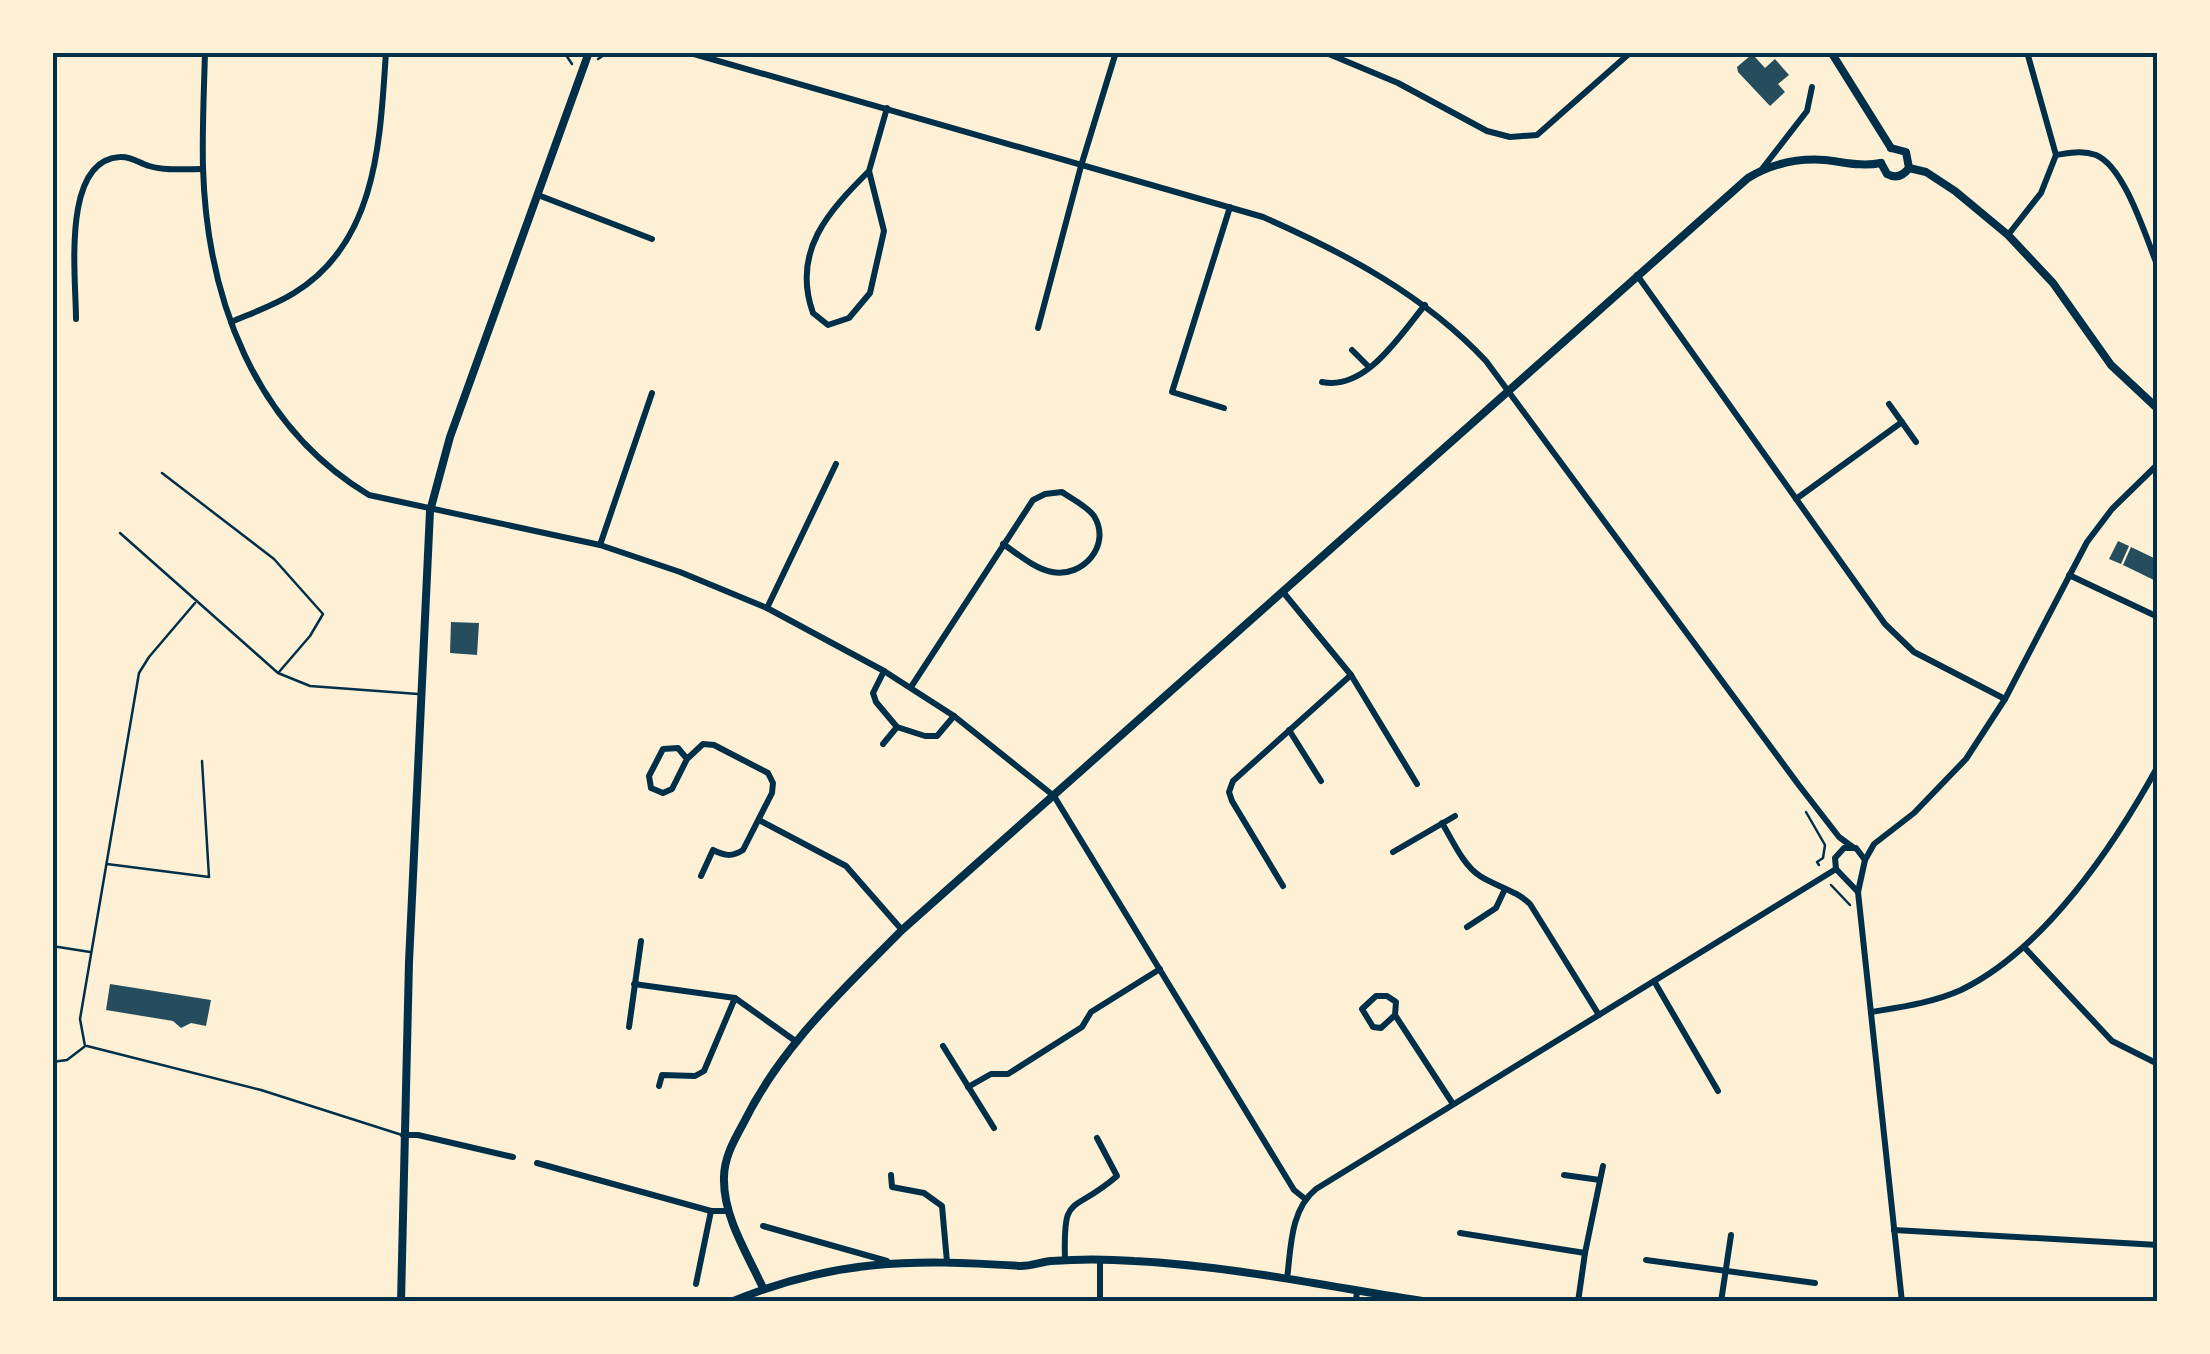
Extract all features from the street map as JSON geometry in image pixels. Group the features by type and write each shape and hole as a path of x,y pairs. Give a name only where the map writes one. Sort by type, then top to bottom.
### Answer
{"street":[{"path":"205,52 203,168 218,282 255,379 307,448 340,478 369,496 600,545 767,608 884,670 954,716 1054,796 1294,1190 1304,1198"},
{"path":"231,322 294,294 312,280 347,240 362,211 372,178 386,52"},
{"path":"400,1302 403,1135 430,511 450,437 589,52"},
{"path":"687,52 1263,217 1339,252 1425,305 1471,345 1510,391 1798,784 1839,837 1864,860"},
{"path":"1038,328 1116,52"},
{"path":"1324,52 1398,84 1487,131 1510,137 1538,135 1632,52"},
{"path":"1831,52 1891,148 1906,152 1909,168"},
{"path":"2008,234 2041,194 2056,155 2027,52"},
{"path":"1762,170 1807,110 1812,87"},
{"path":"870,171 884,231 870,293 849,318 828,325 812,313 806,273 820,225 870,171 887,108"},
{"path":"1891,148 1881,163 1887,174 1895,177 1909,168"},
{"path":"2056,155 2080,151 2100,156 2118,177 2158,267"},
{"path":"76,319 77,224 81,188 89,171 107,159 125,156 166,170 203,168"},
{"path":"763,1288 729,1211 723,1176 728,1152 753,1103 794,1040 902,930 1748,178 1780,163 1881,163"},
{"path":"1909,168 1926,172 2008,234 2053,283 2112,366 2157,408"},
{"path":"538,195 652,239"},
{"path":"1224,408 1172,392 1230,207"},
{"path":"1637,275 1886,624 1914,652 2005,700"},
{"path":"1322,382 1335,384 1369,367 1425,305"},
{"path":"1352,350 1369,367"},
{"path":"600,545 652,393"},
{"path":"1890,404 1916,442"},
{"path":"1796,499 1902,422"},
{"path":"767,608 836,464"},
{"path":"1902,1302 1858,892 1864,860 1874,844 1914,813 1966,759 2005,700 2069,576 2104,518 2158,464"},
{"path":"910,687 1003,544 1033,500 1062,492 1092,513 1099,528 1098,546 1075,572 1046,571 1003,544"},
{"path":"2069,576 2158,617"},
{"path":"1284,592 1351,675 1418,784"},
{"path":"884,670 874,692 876,702 896,727 937,736 954,716"},
{"path":"1283,886 1229,792 1232,781 1351,675"},
{"path":"883,744 896,727"},
{"path":"1289,730 1321,781"},
{"path":"687,759 678,748 663,749 648,776 652,788 663,793 672,790 687,759 703,744 714,744 768,773 773,783 772,793 744,850 734,855 713,850 701,876"},
{"path":"1871,1012 1957,992 1998,969 2024,947 2095,866 2158,766"},
{"path":"1393,852 1455,816"},
{"path":"759,820 846,866 902,930"},
{"path":"1442,823 1472,870 1520,894 1530,904 1600,1015"},
{"path":"1858,892 1836,868 1835,858 1840,851 1874,844"},
{"path":"1287,1279 1294,1229 1304,1198 1836,868"},
{"path":"1843,876 1862,872"},
{"path":"1467,927 1496,908 1506,889"},
{"path":"629,1027 641,941"},
{"path":"2024,947 2112,1041 2158,1064"},
{"path":"968,1086 991,1074 1008,1074 1082,1027 1091,1012 1160,968"},
{"path":"1654,981 1718,1091"},
{"path":"634,984 735,998 794,1040"},
{"path":"1394,1015 1381,1028 1373,1027 1362,1009 1376,996 1387,996 1396,1002 1394,1015 1453,1104"},
{"path":"659,1086 662,1075 695,1076 704,1071 735,998"},
{"path":"943,1046 994,1128"},
{"path":"403,1135 512,1157"},
{"path":"1065,1261 1064,1222 1068,1211 1117,1176 1097,1138"},
{"path":"537,1163 711,1212 729,1211"},
{"path":"1578,1302 1603,1166"},
{"path":"891,1175 892,1188 924,1193 942,1206 947,1262"},
{"path":"1564,1175 1600,1180"},
{"path":"696,1284 711,1212"},
{"path":"763,1226 888,1262"},
{"path":"1894,1230 2158,1245"},
{"path":"1460,1233 1584,1253"},
{"path":"1722,1302 1731,1235"},
{"path":"1100,1260 1100,1302"},
{"path":"731,1302 763,1288 832,1269 888,1262 1031,1266 1100,1260 1186,1264 1428,1302"},
{"path":"1646,1260 1815,1283"},
{"path":"1356,1302 1357,1290"}],"lane":[{"path":"162,473 274,559 323,614 310,636 278,673"},
{"path":"120,534 278,673 310,686 420,694"},
{"path":"85,1046 80,1019 140,674 149,657 196,603"},
{"path":"106,864 209,876 202,761"},
{"path":"52,946 91,952"},
{"path":"85,1046 261,1090 403,1135"},
{"path":"52,1062 67,1060 85,1046"}],"path":[{"path":"564,52 574,68"},
{"path":"596,61 609,52"},
{"path":"1807,813 1825,845 1823,858 1817,862"},
{"path":"1831,886 1845,900"}],"building":[{"path":"1750,56 1765,68 1775,59 1789,75 1778,84 1785,92 1770,106 1738,72 1737,67"},
{"path":"2118,541 2129,546 2121,564 2109,559"},
{"path":"2131,547 2158,560 2158,582 2123,565"},
{"path":"451,622 479,623 477,655 450,653"},
{"path":"110,984 211,1000 206,1026 191,1023 181,1028 173,1021 106,1010"}]}
